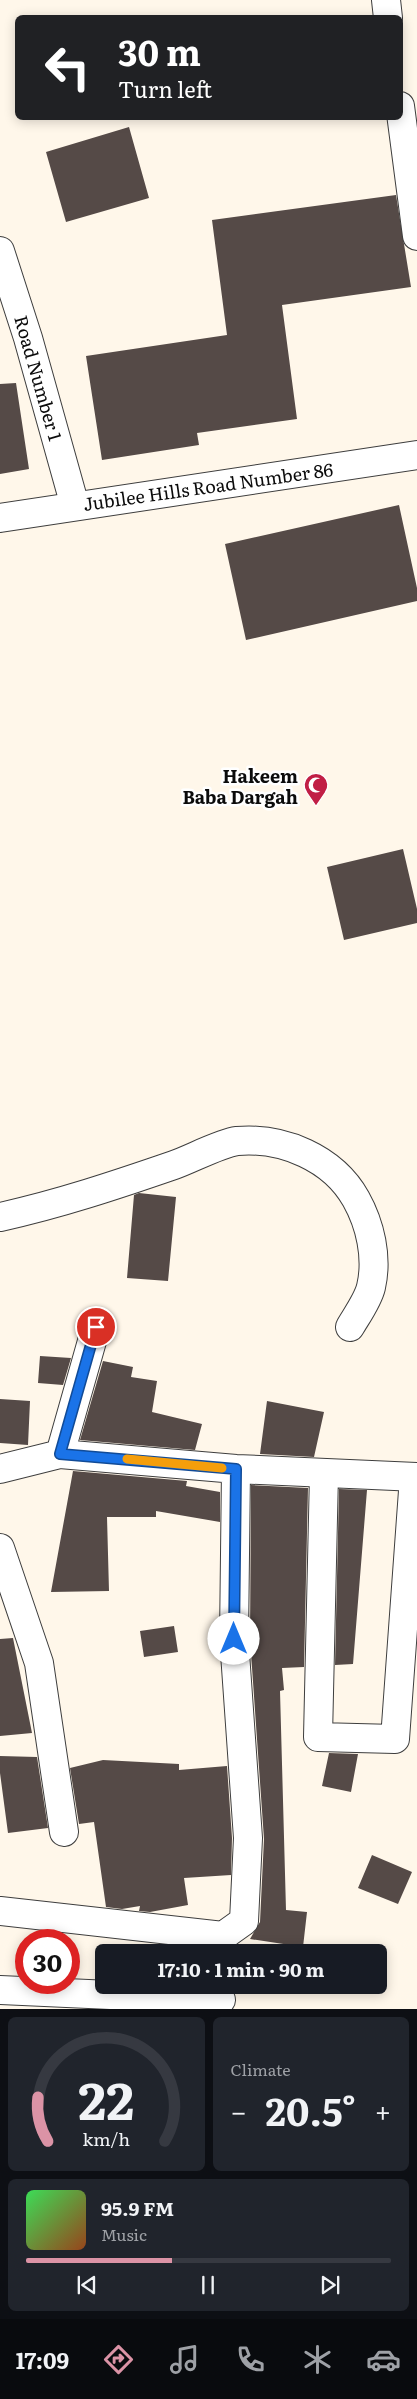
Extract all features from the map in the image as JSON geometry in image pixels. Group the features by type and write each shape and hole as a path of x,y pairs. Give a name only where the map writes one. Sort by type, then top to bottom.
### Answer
{"street":[{"path":"386,0 388,15"},
{"path":"402,120 417,236"},
{"name":"Road Number 1","path":"0,251 28,338 74,506"},
{"name":"Jubilee Hills Road Number 86","path":"0,518 417,455"},
{"path":"0,1217 55,1204 97,1191 235,1141 268,1140 304,1152 334,1170 354,1195 366,1216 371,1236 371,1287 350,1327"},
{"path":"60,1454 96,1327"},
{"path":"0,1469 60,1454 236,1469 416,1477 395,1739 318,1737 324,1474"},
{"path":"0,1911 223,1944 244,1921 248,1838 234,1639 236,1469"},
{"path":"0,1548 39,1663 64,1832"},
{"path":"0,1990 221,1998"}],"building":[{"path":"129,127 149,198 66,222 46,152"},
{"path":"396,195 411,287 282,305 297,419 197,433 199,445 102,460 86,356 227,335 212,220"},
{"path":"16,383 29,469 0,474 0,384"},
{"path":"399,505 417,588 417,601 246,640 225,544"},
{"path":"403,849 417,909 417,923 344,940 327,867"},
{"path":"139,1193 176,1197 168,1281 127,1278 134,1195"},
{"path":"40,1356 71,1358 63,1385 38,1383"},
{"path":"103,1361 133,1367 131,1377 157,1381 152,1412 202,1424 195,1450 80,1440"},
{"path":"0,1399 30,1401 28,1445 0,1443"},
{"path":"267,1401 324,1412 314,1457 260,1454"},
{"path":"73,1471 187,1481 186,1486 220,1492 220,1522 156,1511 156,1517 107,1517 109,1591 51,1592"},
{"path":"251,1485 308,1488 304,1667 282,1668 284,1690 280,1691 286,1910 307,1912 303,1944 283,1944 250,1939 260,1922 264,1839 250,1639"},
{"path":"339,1489 367,1490 353,1664 335,1665"},
{"path":"174,1626 178,1652 144,1657 140,1631"},
{"path":"13,1638 32,1733 0,1736 0,1639"},
{"path":"329,1753 358,1754 351,1792 322,1786"},
{"path":"0,1756 37,1757 48,1828 8,1833 0,1773"},
{"path":"103,1760 179,1764 179,1770 227,1766 232,1838 231,1875 184,1878 188,1905 150,1912 139,1911 140,1906 122,1909 106,1907 94,1822 79,1824 70,1768"},
{"path":"372,1855 412,1872 398,1904 358,1888"}],"slow traffic":[{"path":"127,1459 222,1468"}],"place":[{"name":"Hakeem Baba Dargah","path":"316,806"}],"route":[{"path":"96,1327 60,1454 236,1469 234,1639"}]}
